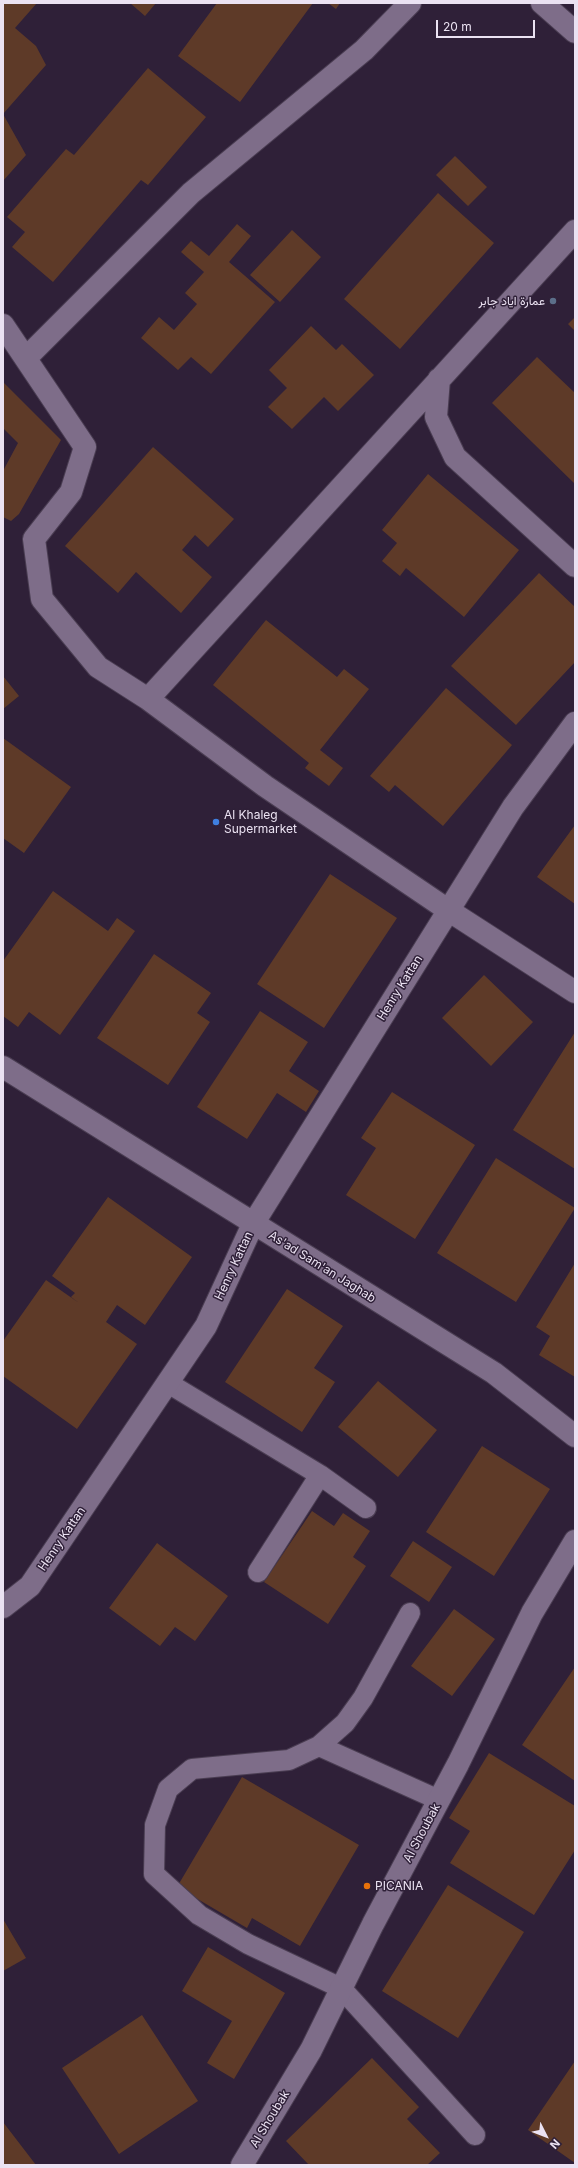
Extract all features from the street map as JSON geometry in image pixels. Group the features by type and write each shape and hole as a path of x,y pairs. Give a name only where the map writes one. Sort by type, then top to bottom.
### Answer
{"street":[{"path":"26,358 191,192 364,50 410,3"},
{"path":"542,3 575,32"},
{"path":"148,699 575,231"},
{"path":"3,325 85,447 71,492 34,539 42,599 98,667 148,699 266,786 448,910 575,992"},
{"path":"439,379 436,417 455,457 575,566"},
{"name":"Henry Kattan","path":"3,1607 30,1586 206,1326 253,1224 513,807 575,723"},
{"name":"As'ad Sam'an Jaghab","path":"3,1067 494,1373 575,1436"},
{"name":"Al Shoubak","path":"242,2165 311,2050 373,1924 439,1800 532,1613 575,1540"}],"lane":[{"path":"168,1383 320,1475 366,1508"},
{"path":"258,1572 320,1475"},
{"path":"410,1613 363,1698 345,1723 319,1746 289,1760 192,1769 168,1788 155,1826 154,1874 199,1915 248,1944 341,1988 475,2135"},
{"path":"319,1746 439,1800"}],"building":[{"path":"3,3 37,3 15,28 36,46 46,65 3,114"},
{"path":"130,3 156,3 145,16"},
{"path":"217,3 313,3 240,102 178,56"},
{"path":"328,3 340,3 336,9"},
{"path":"148,68 206,117 148,185 141,180 53,282 12,247 25,232 7,217 66,149 74,155"},
{"path":"3,114 26,155 3,181"},
{"path":"455,156 487,187 468,206 436,175"},
{"path":"438,193 494,243 400,349 344,299"},
{"path":"237,224 251,236 229,262 275,302 211,374 191,357 178,370 141,338 159,317 174,330 197,304 185,293 204,272 181,252 191,241 209,256"},
{"path":"292,230 321,257 280,302 250,275"},
{"path":"575,317 575,331 568,324"},
{"path":"311,326 336,350 342,344 374,375 338,411 324,397 292,429 268,407 287,388 269,370"},
{"path":"537,357 575,393 575,484 492,403"},
{"path":"3,382 61,440 19,514 11,521 3,517 3,471 18,443 3,428"},
{"path":"153,447 234,519 208,547 195,535 182,550 212,577 181,613 136,572 118,593 65,546"},
{"path":"428,474 519,550 464,617 406,568 400,576 382,561 397,543 382,530"},
{"path":"539,573 575,607 575,662 516,725 451,666"},
{"path":"266,620 337,677 344,669 369,689 320,750 343,768 329,786 305,768 309,763 213,685"},
{"path":"3,676 19,696 3,709"},
{"path":"446,688 512,745 443,826 395,785 389,792 370,776"},
{"path":"3,738 71,787 24,853 3,838"},
{"path":"575,825 575,904 537,877"},
{"path":"330,874 397,918 324,1028 257,984"},
{"path":"53,891 108,931 117,918 135,931 60,1035 29,1012 18,1027 3,1016 3,961"},
{"path":"154,954 211,993 197,1013 210,1022 168,1085 97,1038"},
{"path":"484,975 533,1022 491,1066 442,1018"},
{"path":"260,1011 308,1042 289,1071 319,1091 306,1112 277,1093 247,1139 197,1107"},
{"path":"575,1032 575,1169 513,1130"},
{"path":"392,1092 475,1145 415,1239 346,1195 376,1148 361,1138"},
{"path":"496,1158 575,1208 516,1302 437,1253"},
{"path":"108,1197 192,1257 145,1325 117,1305 106,1322 137,1344 77,1429 3,1376 3,1341 46,1280 79,1303 71,1297 75,1293 52,1276"},
{"path":"575,1263 575,1377 539,1355 550,1336 536,1327"},
{"path":"287,1289 343,1326 314,1368 335,1382 302,1432 225,1382"},
{"path":"378,1381 437,1430 398,1477 338,1427"},
{"path":"482,1446 550,1489 494,1576 426,1532"},
{"path":"312,1511 334,1526 343,1513 370,1531 353,1557 366,1566 328,1624 264,1582"},
{"path":"413,1541 452,1567 429,1602 390,1576"},
{"path":"157,1543 228,1596 195,1641 175,1627 160,1646 109,1608"},
{"path":"454,1609 495,1639 452,1696 411,1666"},
{"path":"575,1667 575,1781 522,1745"},
{"path":"489,1753 575,1806 575,1850 534,1915 450,1863 470,1831 449,1818"},
{"path":"242,1777 359,1845 300,1946 252,1918 247,1928 177,1887"},
{"path":"448,1885 524,1932 458,2038 382,1991"},
{"path":"3,1919 26,1958 3,1971"},
{"path":"208,1947 285,1993 234,2079 207,2063 232,2021 182,1991"},
{"path":"142,2015 198,2101 119,2154 62,2068"},
{"path":"372,2058 419,2107 407,2119 440,2153 427,2165 309,2165 286,2141"},
{"path":"575,2061 575,2163 528,2130"},
{"path":"3,2122 36,2165 3,2165"}],"place":[{"name":"عمارة اياد جابر","path":"553,301"},
{"name":"Al Khaleg Supermarket","path":"216,822"},
{"name":"PICANIA","path":"367,1886"}]}
